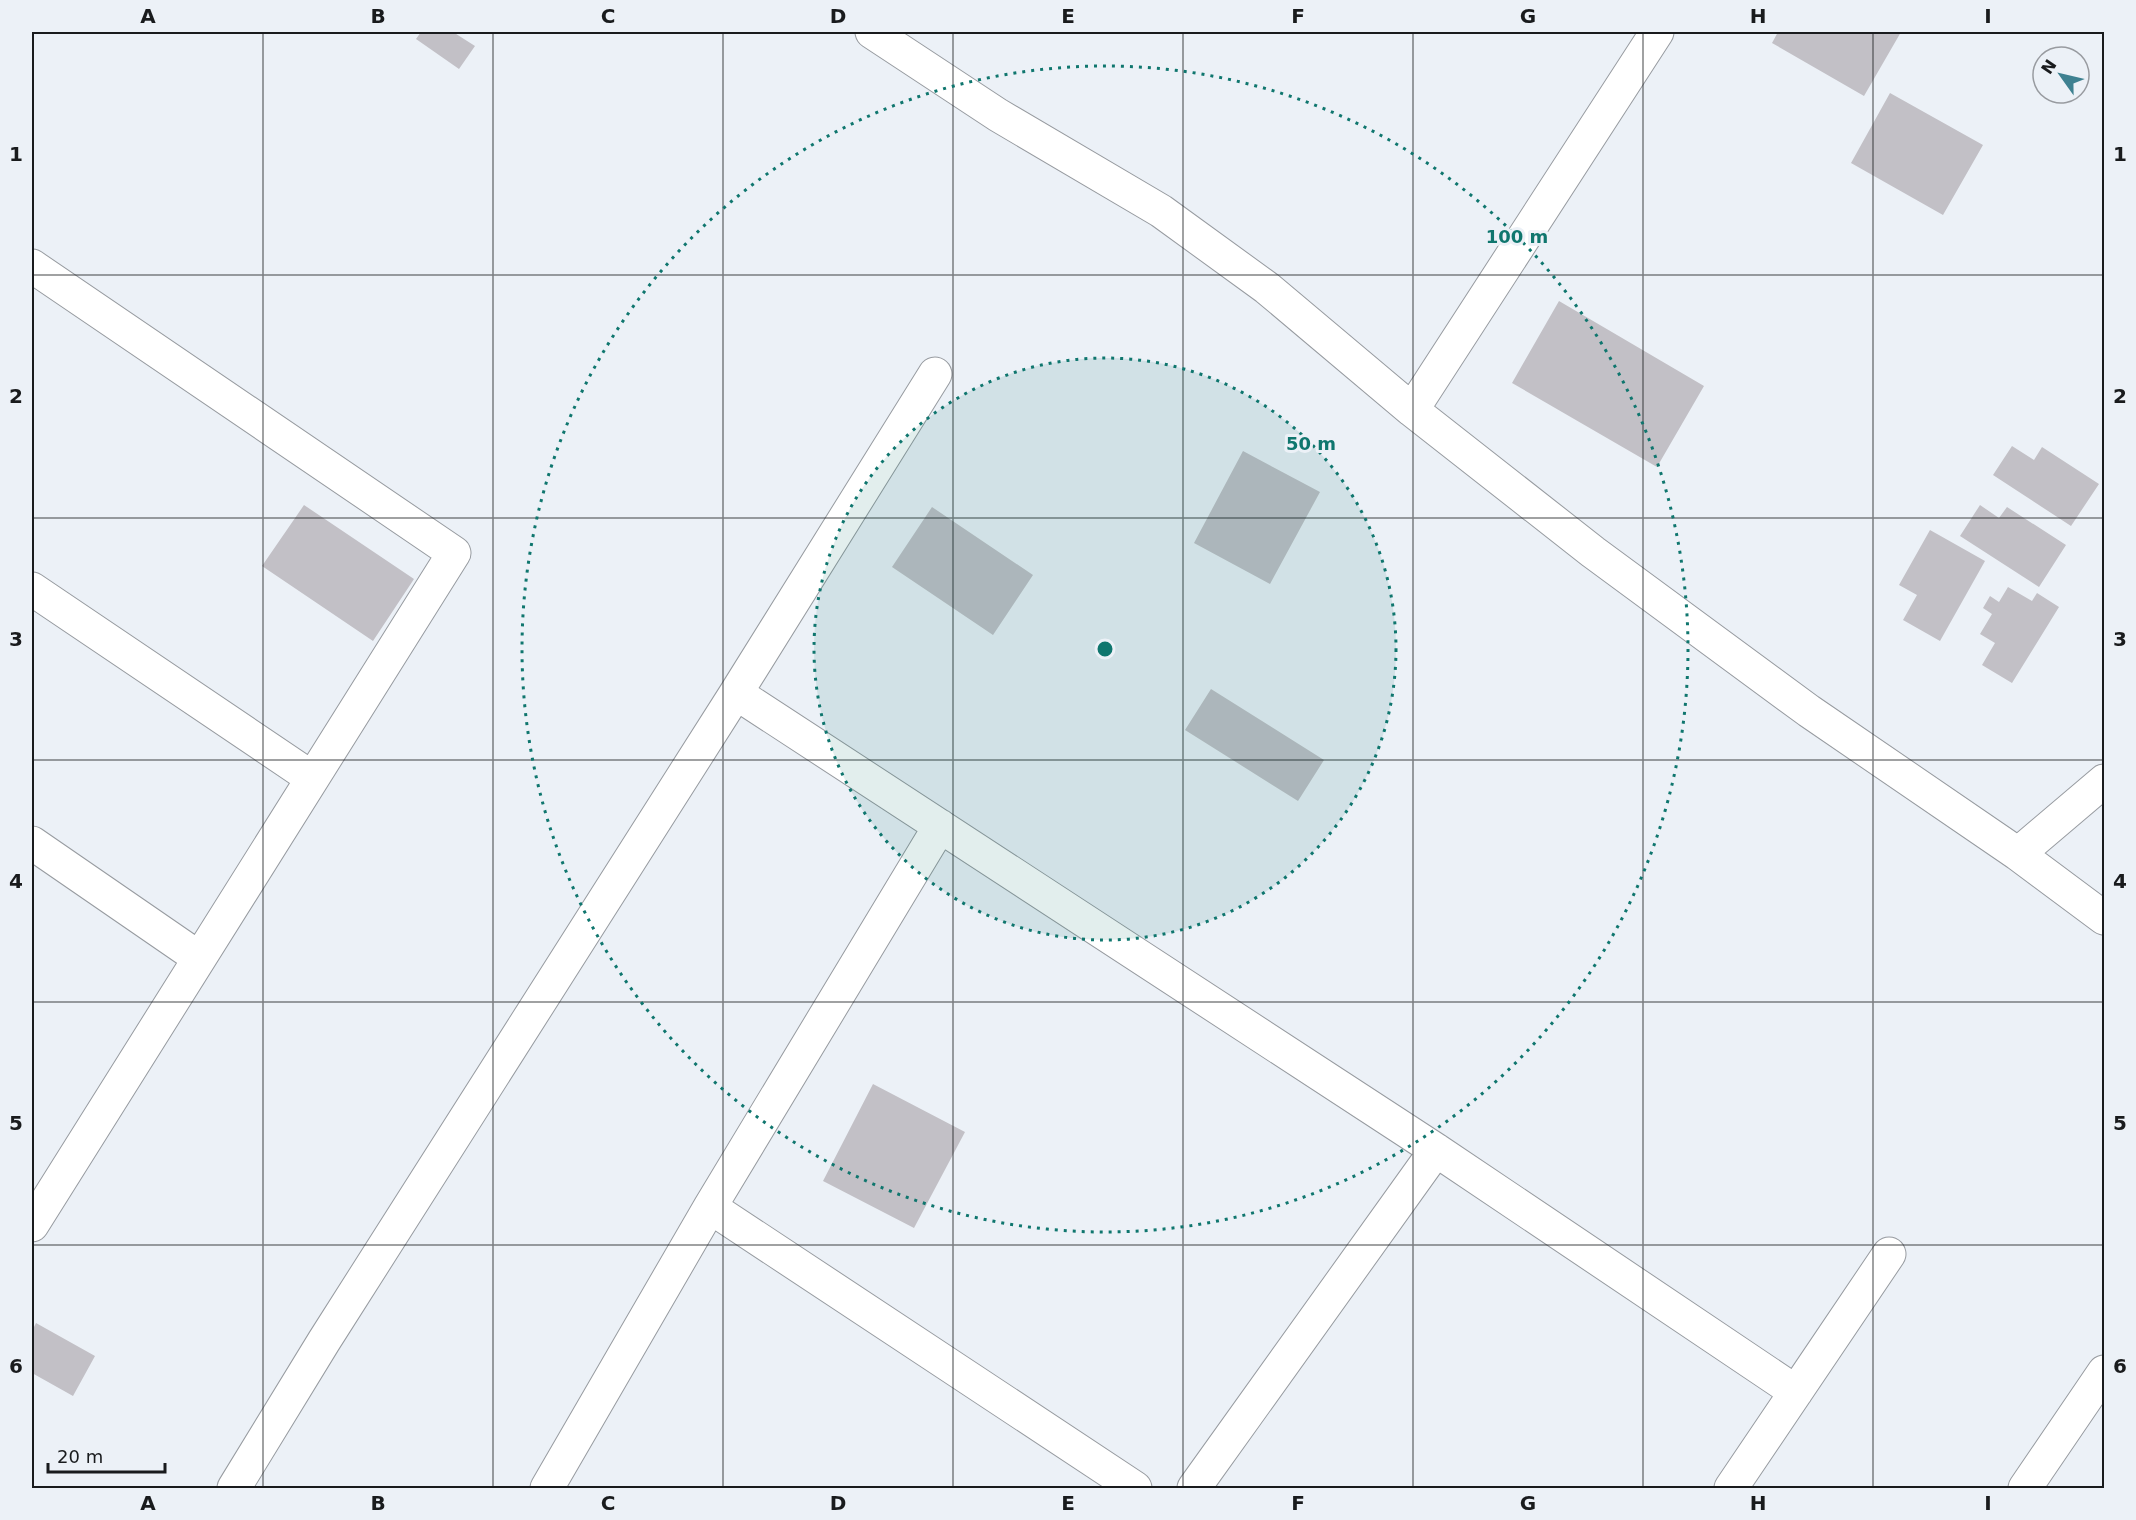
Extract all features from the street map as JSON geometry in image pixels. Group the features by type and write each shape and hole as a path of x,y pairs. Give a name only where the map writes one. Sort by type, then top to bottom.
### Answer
{"street":[{"path":"872,32 998,115 1161,211 1267,288 1412,410 1593,552 1809,711 2018,854 2104,918"},
{"path":"1412,410 1657,32"},
{"path":"32,266 454,553 32,1225"},
{"path":"234,1488 330,1331 736,693 935,374"},
{"path":"32,589 312,778"},
{"path":"736,693 1436,1150 1796,1392"},
{"path":"2018,854 2104,781"},
{"path":"547,1488 710,1207 940,826"},
{"path":"32,843 199,958"},
{"path":"1194,1488 1436,1150"},
{"path":"710,1207 1135,1488"},
{"path":"1731,1488 1889,1254"},
{"path":"2025,1488 2104,1372"}],"building":[{"path":"421,32 453,32 475,46 459,69 416,39"},
{"path":"1778,32 1901,32 1864,96 1772,43"},
{"path":"1890,93 1983,145 1943,215 1851,163"},
{"path":"1559,301 1704,386 1657,467 1512,383"},
{"path":"2012,446 2034,460 2042,447 2099,484 2071,526 1993,475"},
{"path":"1243,451 1320,492 1270,584 1194,543"},
{"path":"304,505 414,579 373,641 262,566"},
{"path":"1980,505 1999,518 2007,507 2066,545 2039,587 1960,536"},
{"path":"932,507 1033,575 993,635 892,567"},
{"path":"1930,530 1985,561 1940,641 1903,620 1917,595 1899,585"},
{"path":"2008,587 2032,601 2037,593 2059,607 2012,683 1982,665 1995,643 1980,634 1992,614 1983,608 1990,596 1999,602"},
{"path":"1211,689 1324,760 1298,801 1185,730"},
{"path":"873,1084 965,1132 914,1228 823,1181"},
{"path":"36,1323 95,1356 73,1396 32,1373 32,1331"}]}
